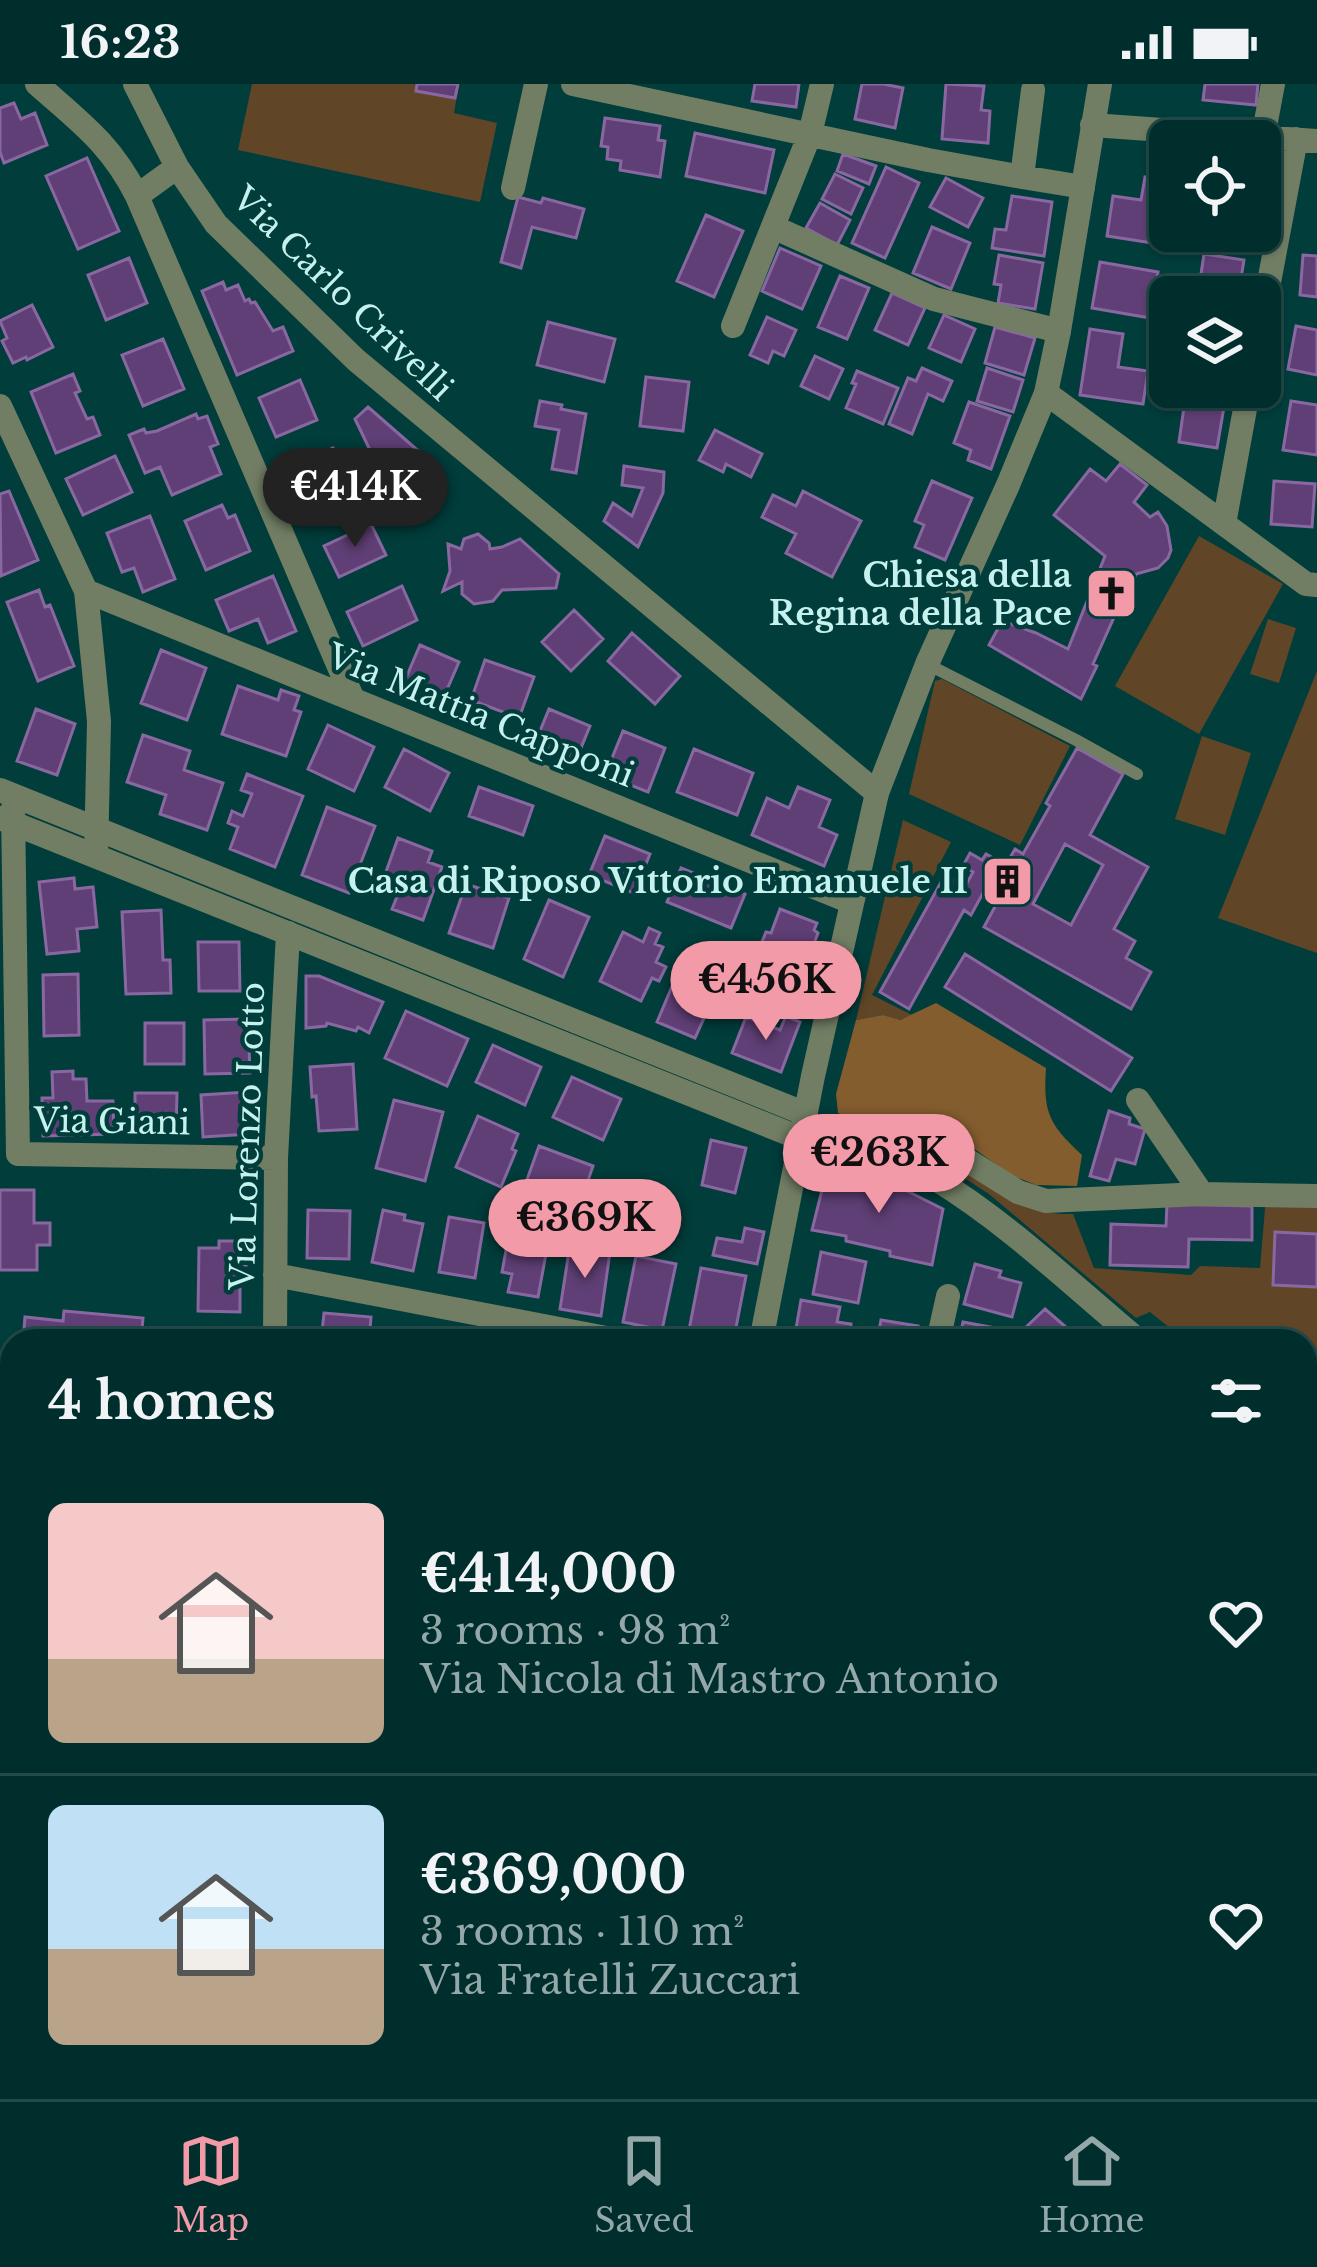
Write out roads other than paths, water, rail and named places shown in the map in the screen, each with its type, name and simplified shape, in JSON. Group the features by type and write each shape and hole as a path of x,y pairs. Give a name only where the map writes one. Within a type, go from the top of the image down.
{"street":[{"path":"37,84 122,165 352,697"},
{"name":"Via Carlo Crivelli","path":"135,84 177,166 216,224 356,360 877,793"},
{"path":"513,188 536,84"},
{"path":"574,84 641,91 928,160 1083,187"},
{"path":"733,326 810,134 822,84"},
{"path":"763,1329 877,793 927,664 1046,393 1100,84"},
{"path":"1266,120 1273,84"},
{"path":"1022,176 1036,86"},
{"path":"1092,125 1149,129"},
{"path":"1273,276 1306,140"},
{"path":"137,196 177,166"},
{"path":"773,227 934,299 1060,331"},
{"path":"1046,393 1306,584 1317,585"},
{"path":"0,406 86,590 99,721 96,856"},
{"path":"1224,524 1245,408"},
{"name":"Via Mattia Capponi","path":"86,590 851,902"},
{"path":"6,792 804,1126"},
{"name":"Via Giani","path":"6,792 18,1154 276,1158"},
{"path":"7,821 288,933 908,1165 999,1225 1125,1329"},
{"name":"Via Lorenzo Lotto","path":"275,1329 276,1158 288,933"},
{"path":"1138,1100 1202,1194"},
{"path":"868,1151 930,1144 1046,1202 1202,1194 1317,1196"},
{"path":"274,1275 559,1329"},
{"path":"941,1329 948,1296"}],"lane":[{"path":"927,664 1137,774"}],"place":[{"name":"Chiesa della Regina della Pace","path":"1111,594"},
{"name":"Casa di Riposo Vittorio Emanuele II","path":"1007,881"}]}
